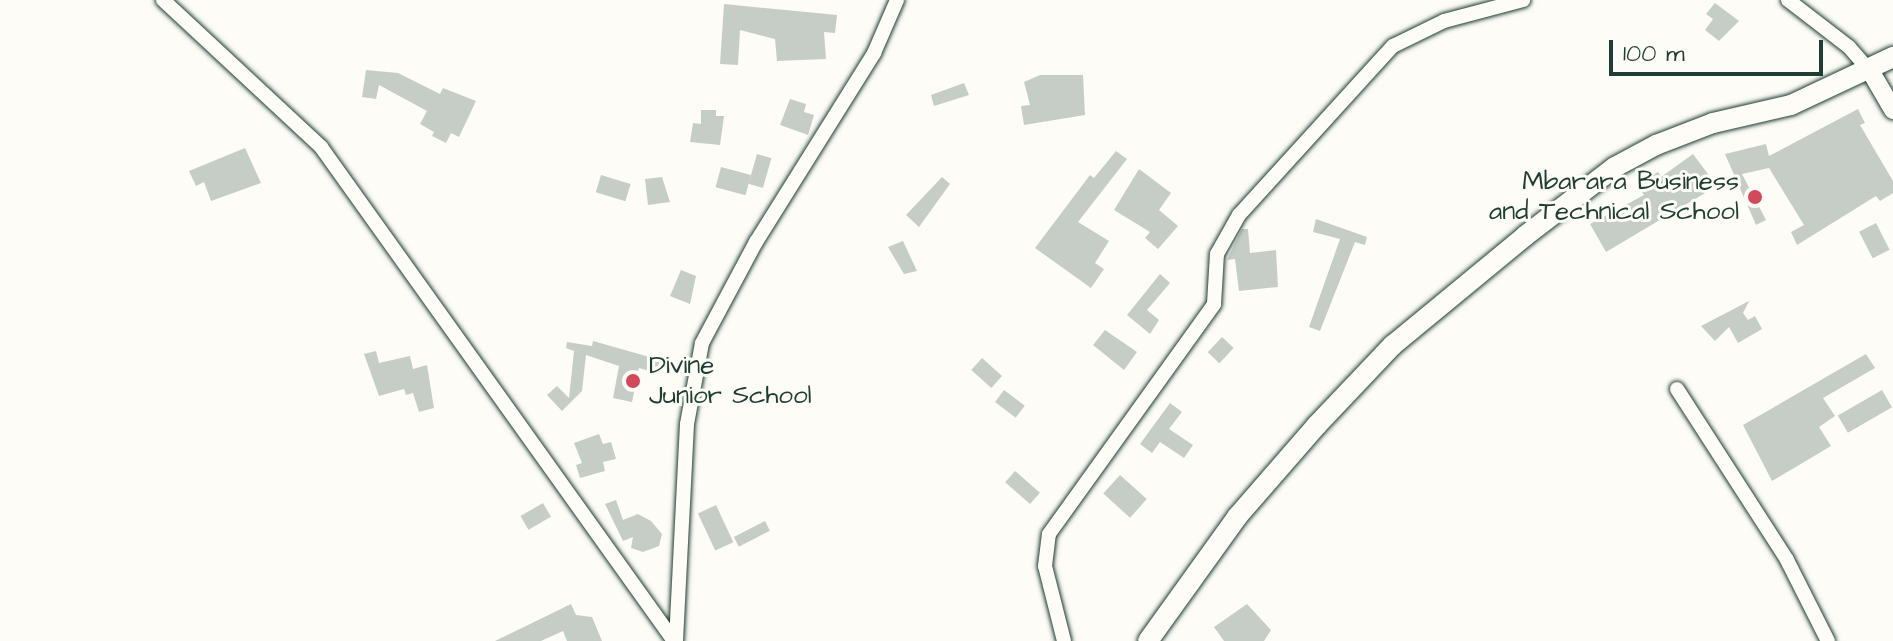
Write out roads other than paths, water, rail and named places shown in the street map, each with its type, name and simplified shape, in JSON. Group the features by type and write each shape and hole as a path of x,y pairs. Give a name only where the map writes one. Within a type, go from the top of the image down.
{"main road":[{"path":"1148,641 1237,517 1317,425 1393,345 1525,236 1615,167 1656,145 1713,123 1791,105 1871,72 1893,57"}],"street":[{"path":"163,0 321,147 675,641"},
{"path":"675,641 683,468 702,343 756,242 874,53 897,0"},
{"path":"1064,641 1045,566 1049,534 1214,304 1217,254 1239,215 1393,46 1444,21 1523,0"},
{"path":"1788,0 1849,47 1871,72 1893,110"},
{"path":"1677,389 1787,560 1828,641"}],"place":[{"name":"Mbarara Business and Technical School","path":"1755,197"},
{"name":"Divine Junior School","path":"633,381"}]}
